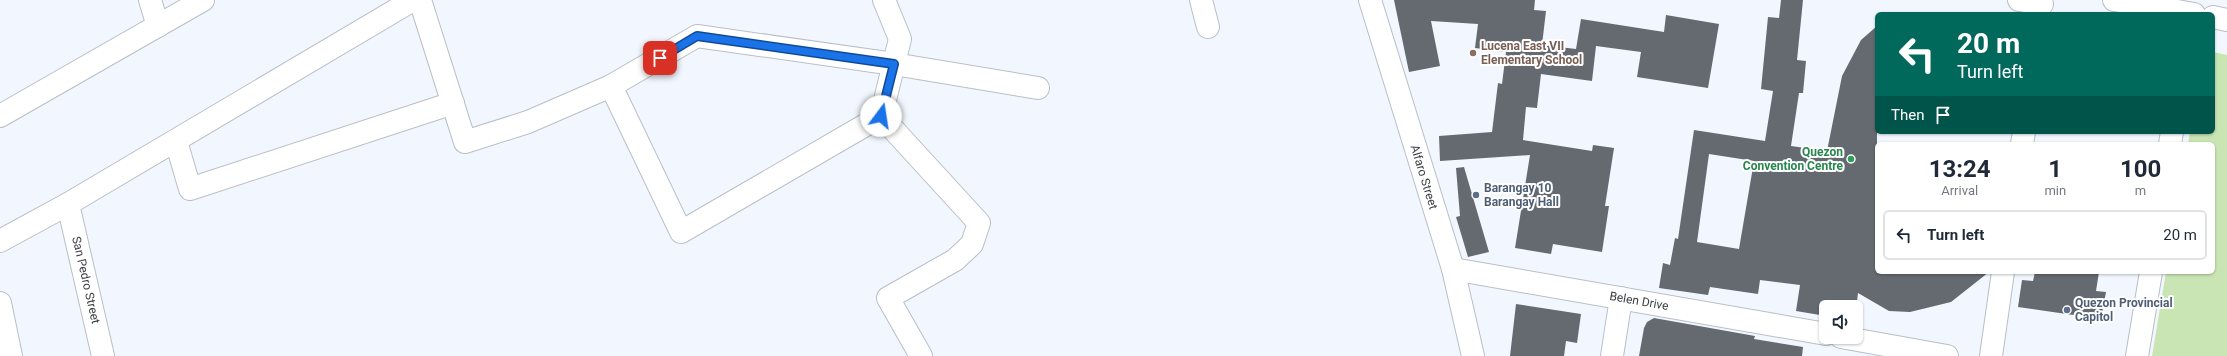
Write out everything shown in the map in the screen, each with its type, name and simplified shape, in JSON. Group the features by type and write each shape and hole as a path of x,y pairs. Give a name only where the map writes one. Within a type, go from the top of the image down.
{"street":[{"path":"150,0 158,26"},
{"path":"0,116 204,0"},
{"path":"0,241 68,204 176,141 413,0"},
{"path":"420,0 465,142 528,122 611,86 697,36 894,64 1038,88"},
{"path":"611,86 681,232 881,116 900,39 884,0"},
{"path":"1201,0 1208,26"},
{"name":"Alfaro Street","path":"1370,0 1453,269 1473,356"},
{"path":"2019,0 2042,6"},
{"path":"2114,0 2181,12"},
{"path":"2215,17 2227,20"},
{"path":"176,141 190,189 452,103"},
{"path":"881,116 979,223 972,244 955,260 888,298 921,356"},
{"name":"San Pedro Street","path":"68,204 103,356"},
{"name":"Belen Drive","path":"1453,269 1819,333"},
{"path":"1991,356 2003,274"},
{"path":"2137,356 2151,274"},
{"path":"1612,356 1622,298"},
{"path":"0,303 11,356"},
{"path":"1863,341 1947,356"}],"green space":[{"path":"2215,52 2227,55 2227,356 2152,356 2166,274 2215,274 2215,142 2188,142 2190,134 2215,134"}],"building":[{"path":"1394,0 1535,0 1534,10 1546,11 1542,45 1576,49 1581,19 1664,32 1666,15 1719,24 1708,88 1637,77 1641,52 1596,46 1592,81 1541,74 1537,108 1526,107 1523,140 1592,151 1593,145 1614,148 1605,206 1609,206 1602,252 1553,244 1551,254 1515,248 1530,155 1440,161 1439,136 1492,132 1498,83 1502,84 1506,52 1475,48 1478,24 1431,21 1440,66 1409,72"},
{"path":"1781,0 1803,0 1797,60 1806,61 1803,93 1799,93 1791,146 1827,151 1842,76 1861,40 1875,28 1875,134 1877,134 1877,142 1875,142 1875,274 1986,274 1951,302 1910,312 1889,311 1858,293 1857,300 1819,300 1819,315 1796,311 1800,285 1760,280 1758,294 1710,287 1708,295 1659,288 1663,263 1670,265 1675,238 1678,239 1694,130 1765,141 1773,91 1761,89 1768,17 1779,18","holes":["1709,154 1754,161 1739,249 1697,242"]},
{"path":"1464,167 1489,252 1468,257 1456,217 1460,216 1456,168"},
{"path":"2035,274 2099,274 2096,291 2106,292 2101,319 2018,307 2022,280 2033,281"},
{"path":"1516,304 1581,314 1577,343 1566,341 1564,356 1510,356"},
{"path":"1654,318 1755,336 1754,339 1803,347 1802,356 1639,356 1644,328 1647,322"}],"place":[{"name":"Lucena East VII Elementary School","path":"1473,53"},
{"name":"Quezon Convention Centre","path":"1851,159"},
{"name":"Barangay 10 Barangay Hall","path":"1476,195"},
{"name":"Quezon Provincial Capitol","path":"2067,310"}],"route":[{"path":"660,58 697,36 894,64 881,116"}]}
